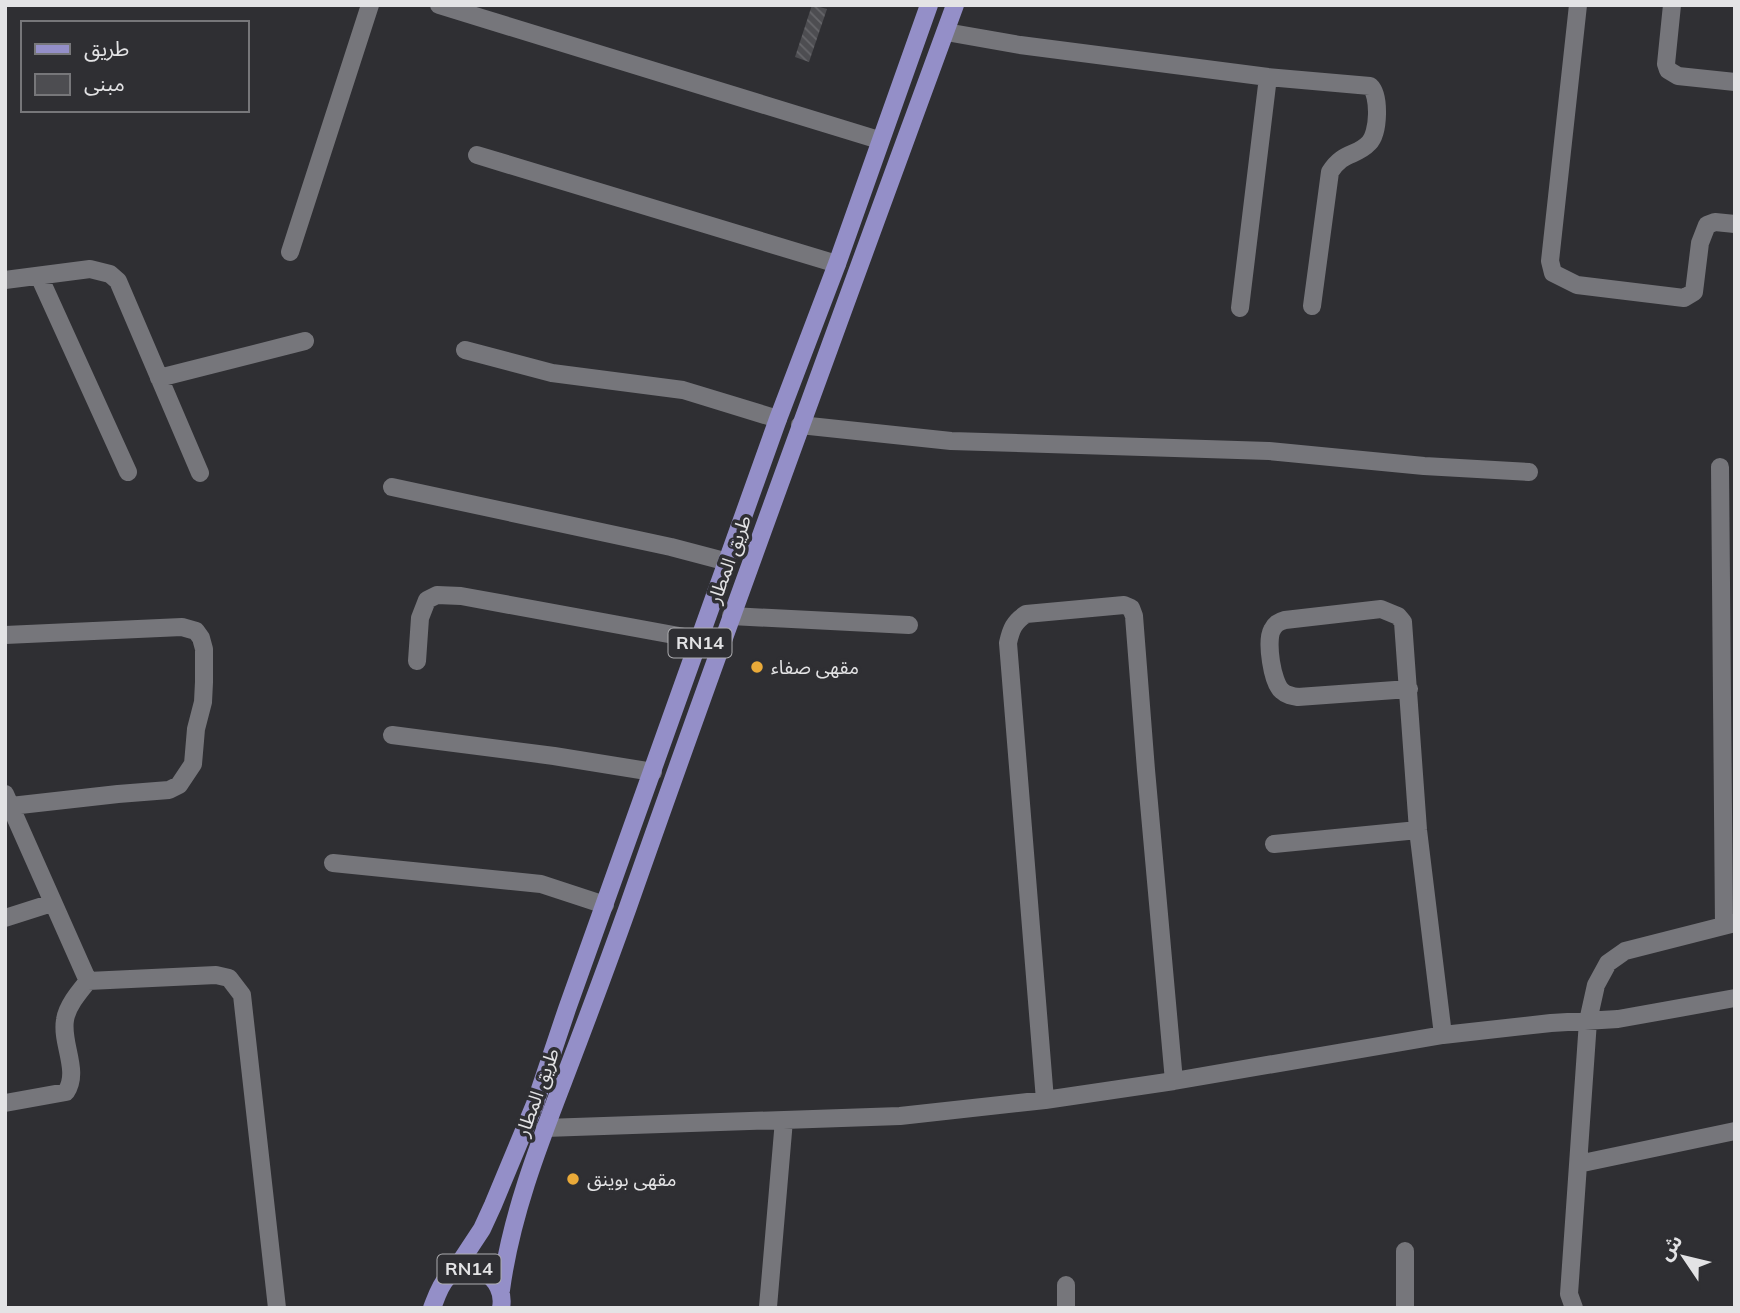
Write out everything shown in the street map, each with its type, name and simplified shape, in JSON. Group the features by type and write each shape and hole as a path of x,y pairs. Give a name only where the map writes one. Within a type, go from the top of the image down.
{"main road":[{"name":"طريق المطار","path":"453,1273 488,1217 536,1104 778,419 837,264 929,5"},
{"name":"طريق المطار","path":"501,1299 514,1223 545,1128 604,972 800,425 956,5"},
{"name":"RN14","path":"432,1308 444,1280 464,1269 476,1269 496,1280 501,1299"}],"street":[{"path":"290,252 370,5"},
{"path":"439,5 879,140"},
{"path":"1578,5 1550,261 1553,273 1577,285 1684,298 1694,292 1700,243 1707,225 1715,222 1735,223"},
{"path":"1672,5 1666,64 1668,70 1678,76 1735,82"},
{"path":"946,32 1020,45 1268,77 1370,86 1378,99 1372,140 1367,146 1336,162 1330,172 1312,306"},
{"path":"1241,308 1268,77"},
{"path":"477,155 837,264"},
{"path":"5,280 78,269 100,270 118,281 200,473"},
{"path":"39,276 128,472"},
{"path":"159,378 305,341"},
{"path":"465,349 552,373 683,390 778,419"},
{"path":"800,425 951,441 1269,451 1424,466 1529,472"},
{"path":"1574,1308 1569,1294 1588,1021 1596,985 1608,963 1625,951 1730,924 1720,467"},
{"path":"392,487 671,547 728,562"},
{"path":"416,662 420,618 428,600 437,595 517,604 701,640"},
{"path":"1045,1100 1008,643 1012,628 1017,620 1026,614 1124,606 1131,608 1134,616 1174,1081"},
{"path":"1409,689 1298,697 1289,695 1278,687 1275,679 1269,638 1272,629 1276,623 1284,620 1381,609 1398,616 1405,629 1409,689 1418,830 1443,1035"},
{"path":"731,616 909,625"},
{"path":"5,635 182,627 196,631 204,649 203,702 196,729 193,764 179,785 169,790 8,800 88,981"},
{"path":"392,735 653,772"},
{"path":"1273,844 1418,830"},
{"path":"333,863 541,884 606,905"},
{"path":"5,918 52,903"},
{"path":"88,981 216,975 229,978 242,995 277,1308"},
{"path":"5,1103 66,1092 72,1077 64,1025 66,1016 88,981"},
{"path":"545,1128 900,1116 1045,1100 1443,1035 1551,1023 1618,1019 1735,998"},
{"path":"768,1307 784,1120"},
{"path":"1578,1164 1735,1131"},
{"path":"1405,1251 1405,1308"},
{"path":"1066,1285 1066,1308"}],"building":[{"path":"812,5 827,9 809,62 795,57"}],"place":[{"name":"مقهى صفاء","path":"757,667"},
{"name":"مقهى بوينق","path":"573,1179"}]}
